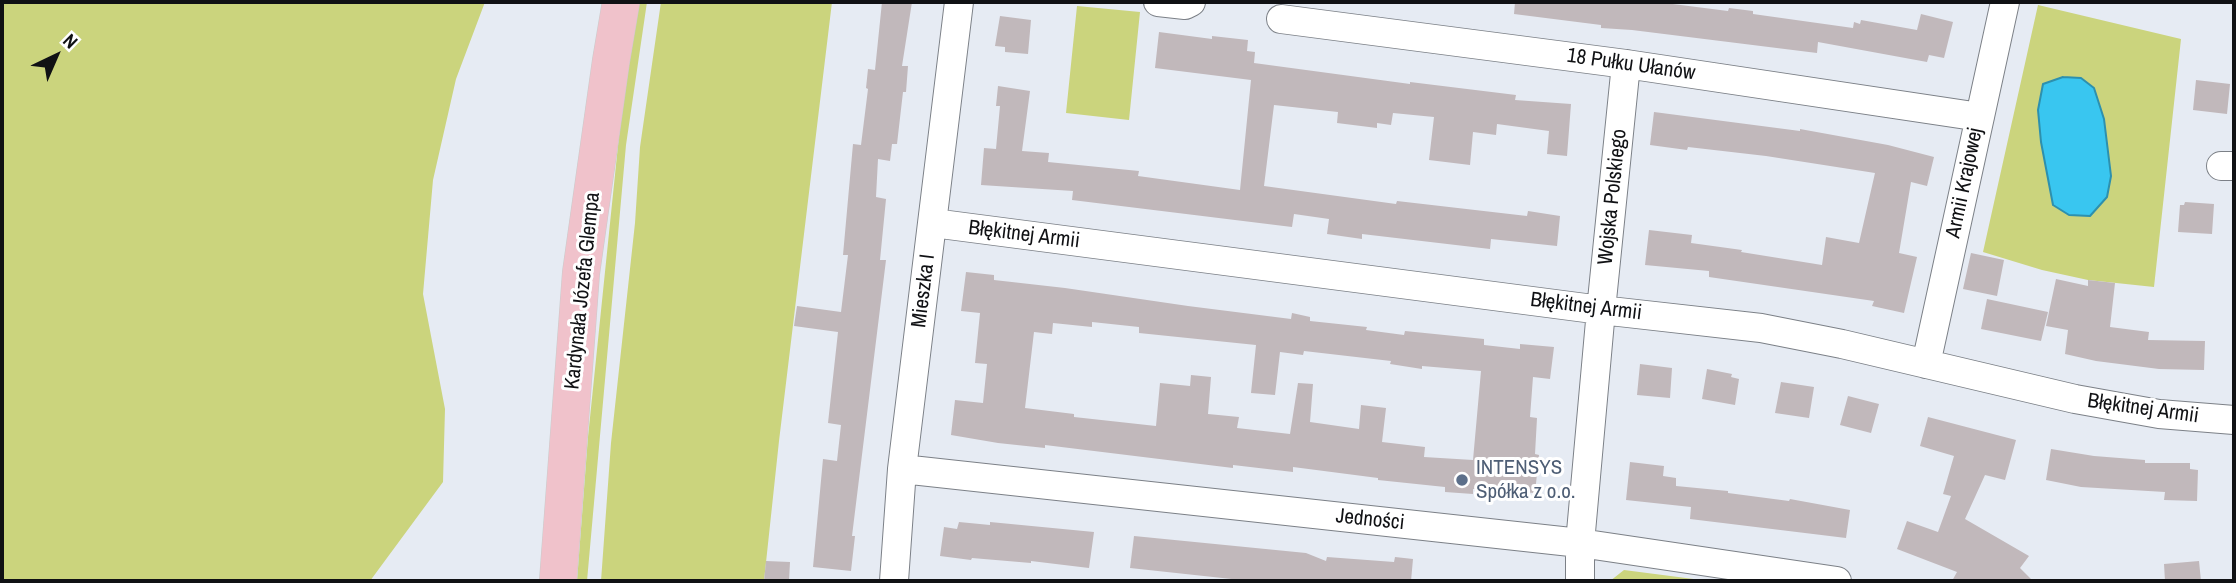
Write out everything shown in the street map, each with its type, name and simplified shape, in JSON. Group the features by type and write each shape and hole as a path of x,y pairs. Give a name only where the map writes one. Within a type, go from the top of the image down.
{"main road":[{"name":"Kardynała Józefa Glempa","path":"558,581 581,274 621,2"}],"street":[{"name":"Mieszka I","path":"894,581 902,469 959,2"},
{"name":"Armii Krajowej","path":"1926,364 2005,2"},
{"name":"18 Pułku Ułanów","path":"1281,19 1626,64 1980,117"},
{"name":"Wojska Polskiego","path":"1580,581 1580,543 1626,64"},
{"name":"Błękitnej Armii","path":"933,223 1601,310 1761,328 2074,399 2159,414 2234,420"},
{"name":"Jedności","path":"902,469 1580,543 1837,581"}],"green space":[{"path":"2,2 485,2 456,79 433,180 423,294 445,409 443,482 370,581 2,581"},
{"path":"636,2 647,2 626,145 587,581 577,581 588,437 623,97"},
{"path":"661,2 832,2 764,581 601,581 611,443 635,223 640,147"},
{"path":"2038,5 2181,39 2154,287 2088,280 2042,270 1983,252","holes":["2038,110 2090,216 2069,215 2053,205"]},
{"path":"1077,6 1140,12 1129,120 1066,113"},
{"path":"1624,570 1709,581 1610,581"}],"water":[{"path":"2063,77 2081,78 2094,88 2104,119 2111,176 2107,197 2090,216 2069,215 2053,205 2038,110 2043,84"}],"building":[{"path":"882,2 912,2 902,66 908,66 906,92 903,92 897,144 892,144 890,161 878,159 876,197 886,199 880,260 886,260 852,536 855,536 851,571 813,567 823,459 837,461 841,425 828,423 838,332 794,326 797,306 841,312 848,255 843,255 853,144 861,145 868,69 875,70"},
{"path":"1515,2 1657,2 1728,11 1729,8 1753,11 1753,14 1853,28 1854,22 1860,24 1861,20 1917,30 1921,14 1953,22 1944,58 1929,55 1927,62 1818,42 1817,53 1601,28 1601,25 1514,14"},
{"path":"1000,16 1031,20 1028,54 1005,52 1005,47 995,46"},
{"path":"1159,32 1212,39 1212,36 1248,40 1247,51 1255,52 1254,63 1516,95 1515,100 1571,104 1567,156 1547,154 1549,131 1497,124 1496,135 1473,132 1470,165 1429,160 1434,117 1393,113 1391,125 1377,123 1377,128 1337,123 1338,112 1274,105 1264,186 1396,204 1397,201 1527,216 1528,211 1560,216 1557,246 1491,239 1490,249 1362,234 1362,239 1327,234 1329,219 1294,214 1292,227 1072,200 1073,191 981,185 984,148 996,149 1000,106 996,106 998,86 1030,91 1022,151 1049,153 1048,162 1139,171 1138,176 1240,190 1251,80 1155,68"},
{"path":"2196,80 2230,84 2227,114 2193,110"},
{"path":"1654,112 1800,129 1888,145 1934,157 1927,186 1911,182 1899,253 1917,257 1904,313 1872,306 1874,301 1709,277 1709,271 1645,265 1649,230 1692,235 1691,243 1822,265 1826,237 1859,243 1875,173 1766,156 1650,145"},
{"path":"2185,202 2214,204 2212,234 2178,232 2180,205"},
{"path":"1971,253 2004,260 1997,296 1963,289"},
{"path":"966,272 994,275 994,280 1291,319 1292,313 1310,317 1310,321 1367,327 1366,330 1404,335 1405,331 1484,339 1484,345 1520,349 1520,344 1554,347 1550,379 1533,377 1530,417 1537,418 1535,454 1539,455 1535,493 1473,489 1473,494 1445,492 1445,487 1293,467 1293,472 1233,465 1233,468 1045,445 1045,448 998,443 951,435 955,400 983,403 987,364 975,363 980,313 961,311","holes":["1092,322 1139,327 1139,333 1256,345 1251,393 1275,395 1280,352 1303,355 1304,351 1391,361 1390,364 1422,369 1422,366 1481,371 1473,460 1424,457 1425,447 1382,442 1386,408 1361,405 1359,429 1310,422 1313,384 1298,383 1290,434 1237,428 1239,417 1208,414 1211,377 1191,375 1190,386 1160,383 1156,426 1074,417 1074,414 1025,408 1034,332 1052,334 1053,323 1092,327"]},
{"path":"2056,279 2088,286 2088,280 2115,283 2110,327 2149,332 2148,340 2205,341 2204,370 2159,369 2065,354 2068,330 2046,326"},
{"path":"1987,299 2048,312 2041,341 1981,329"},
{"path":"1640,364 1672,368 1670,398 1637,395"},
{"path":"1707,369 1732,374 1731,377 1739,379 1735,405 1702,399"},
{"path":"1781,382 1814,387 1809,418 1775,413"},
{"path":"1848,396 1879,404 1871,433 1840,425"},
{"path":"1928,417 2016,440 2005,480 1985,475 1965,519 2029,556 2020,568 2033,581 1952,581 1957,572 1897,549 1907,521 1938,532 1951,496 1943,494 1954,456 1920,446"},
{"path":"2051,449 2145,460 2145,463 2190,463 2190,469 2198,470 2197,501 2164,500 2165,492 2081,487 2046,480"},
{"path":"1630,462 1664,466 1663,476 1676,478 1676,486 1789,501 1790,499 1850,510 1846,538 1690,519 1691,507 1626,500"},
{"path":"959,522 990,525 990,522 1094,532 1089,568 1031,561 971,560 940,556 944,527 957,529"},
{"path":"1134,536 1306,553 1326,561 1327,557 1394,562 1395,557 1413,559 1411,581 1250,581 1130,568"},
{"path":"766,561 790,562 789,581 764,581"},
{"path":"2199,561 2201,581 2165,581 2164,564"}],"place":[{"name":"INTENSYS Spółka z o.o.","path":"1462,480"}]}
